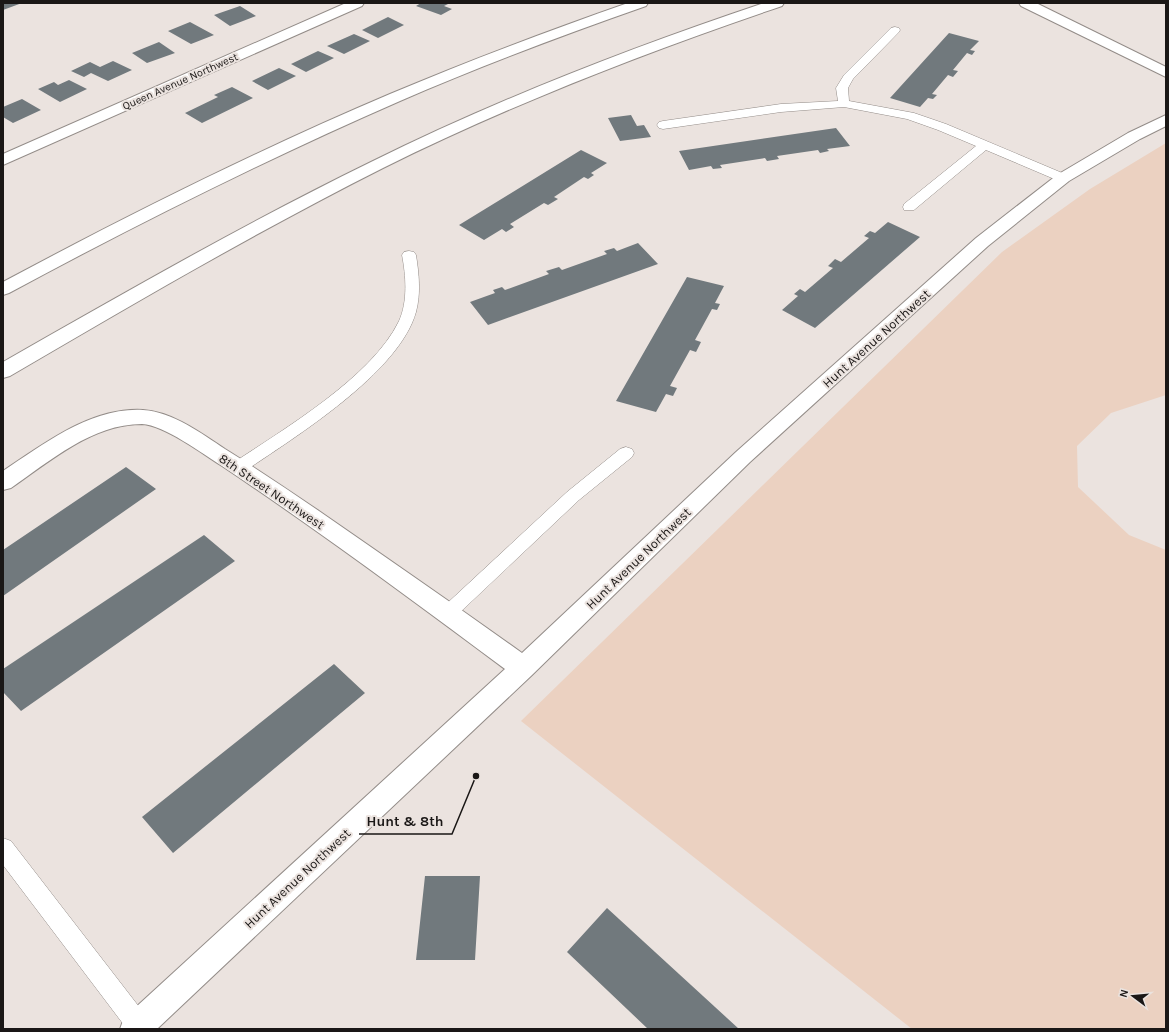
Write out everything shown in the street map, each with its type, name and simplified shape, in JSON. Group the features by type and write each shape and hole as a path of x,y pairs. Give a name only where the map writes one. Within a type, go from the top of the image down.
{"main road":[{"name":"Queen Avenue Northwest","path":"3,160 357,3"},
{"path":"3,289 142,215 301,139 468,67 641,3"},
{"path":"3,371 150,286 309,200 448,132 560,84 698,30 777,3"},
{"path":"1026,3 1166,72"},
{"name":"Hunt Avenue Northwest","path":"139,1028 523,668 743,457 982,242 1063,178 1134,136 1166,120"},
{"name":"8th Street Northwest","path":"3,482 81,431 98,424 122,418 144,417 168,423 239,467 448,613 523,668"}],"lane":[{"path":"844,104 842,88 848,77 895,30"},
{"path":"663,125 781,108 844,104 910,116 1063,178"},
{"path":"909,206 984,145"},
{"path":"239,467 329,404 374,365 392,345 406,320 412,301 413,277 409,255"},
{"path":"448,613 573,496 626,453"},
{"path":"3,848 139,1028"}],"shaded area":[{"path":"1166,143 1166,395 1111,413 1077,446 1078,487 1129,535 1166,550 1166,1029 912,1029 521,721 1002,252 1090,189"}],"building":[{"path":"3,3 22,3 3,10"},
{"path":"421,3 450,3 444,6 452,9 441,15 416,6"},
{"path":"240,6 256,16 230,26 214,15"},
{"path":"388,17 404,25 378,38 362,30"},
{"path":"190,22 214,35 191,44 168,31"},
{"path":"949,33 979,41 970,50 975,51 972,55 967,53 953,70 958,71 953,77 948,75 932,94 937,95 933,99 928,98 920,107 890,98"},
{"path":"354,34 370,41 344,54 327,46"},
{"path":"159,42 175,53 147,63 132,53"},
{"path":"318,51 334,58 306,72 291,64"},
{"path":"113,61 132,70 108,81 91,73 84,77 71,71 90,62 100,67"},
{"path":"279,68 296,76 268,90 252,81"},
{"path":"69,80 87,89 60,102 38,89 54,82 58,85"},
{"path":"232,87 253,98 202,123 185,113 218,97 214,95"},
{"path":"22,99 41,110 13,123 3,117 3,107"},
{"path":"631,115 637,126 644,125 651,137 620,141 608,118"},
{"path":"836,128 850,146 827,149 829,151 820,153 818,150 777,156 779,159 767,161 765,158 720,165 722,168 713,169 711,166 689,170 679,151"},
{"path":"581,150 607,163 591,173 594,175 588,179 584,177 554,197 558,199 548,205 544,203 510,224 514,227 506,232 502,229 484,240 459,225"},
{"path":"888,222 920,237 815,328 782,310 798,296 794,294 800,289 805,292 833,268 828,266 835,259 841,262 869,238 864,236 870,231 875,233"},
{"path":"638,243 658,264 488,325 470,302 495,293 493,290 502,287 505,290 549,274 546,271 559,267 562,270 607,254 604,251 614,248 617,251"},
{"path":"687,277 724,286 715,303 720,304 717,310 712,309 695,340 701,342 696,352 690,350 670,386 677,388 673,396 666,394 656,412 616,401"},
{"path":"126,467 156,489 3,596 3,550"},
{"path":"204,535 235,561 21,711 3,692 3,669"},
{"path":"334,664 365,693 173,853 142,817"},
{"path":"425,876 480,876 475,960 416,960"},
{"path":"607,908 739,1029 648,1029 567,952"}],"place":[{"name":"Hunt & 8th","path":"476,776"}]}
